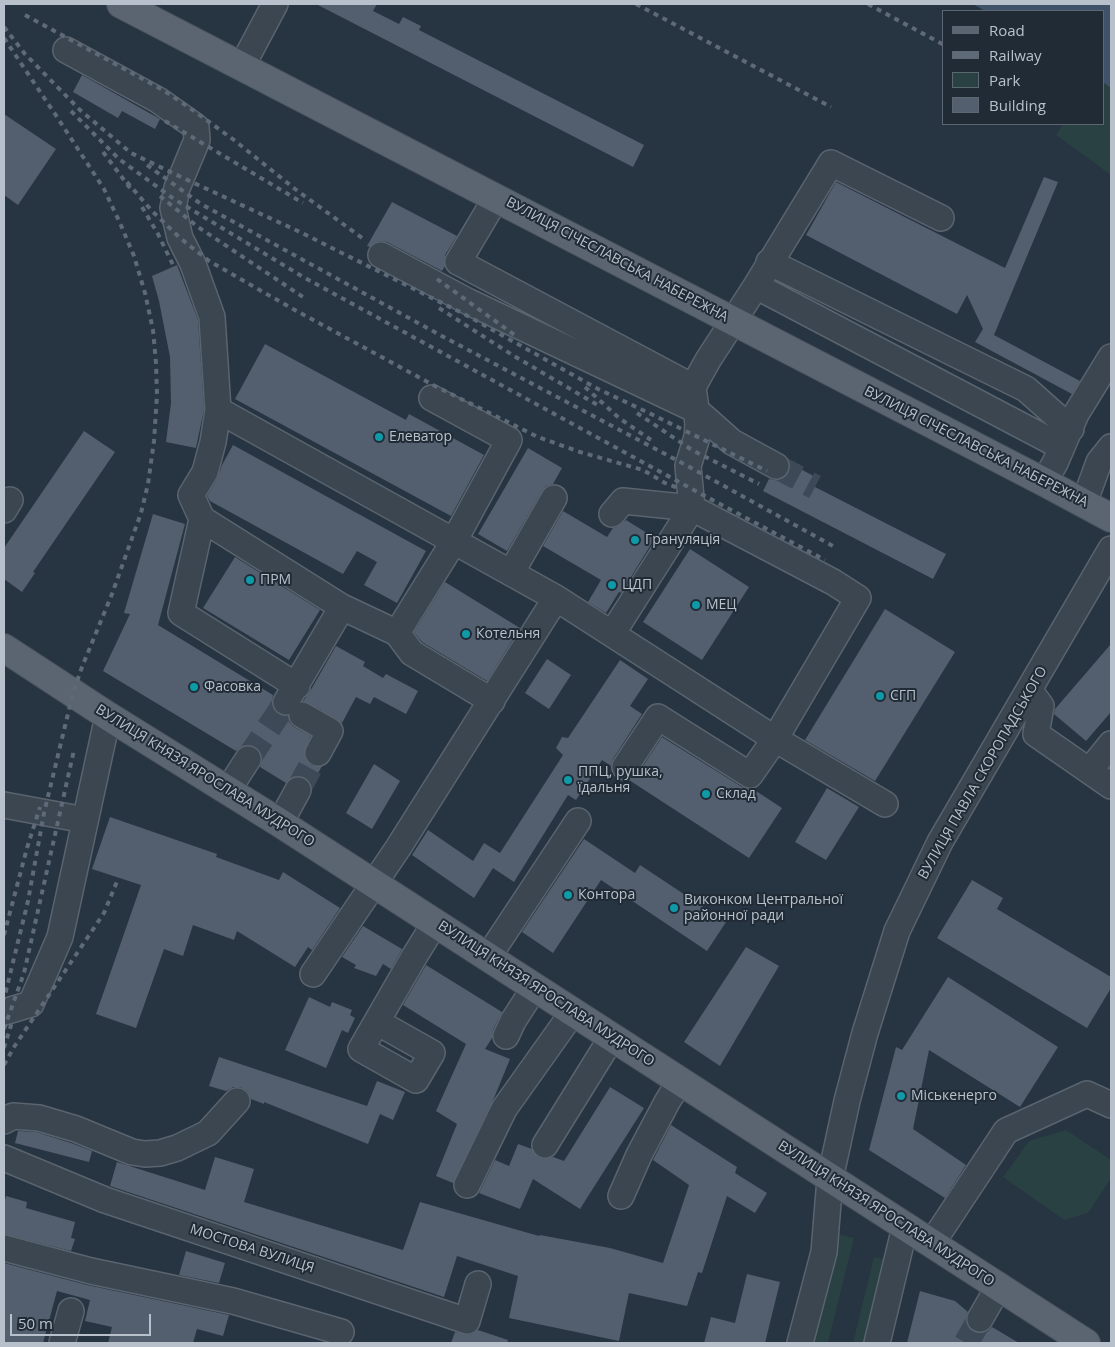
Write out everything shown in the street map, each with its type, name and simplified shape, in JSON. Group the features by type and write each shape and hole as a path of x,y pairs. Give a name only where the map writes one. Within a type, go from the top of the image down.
{"main road":[{"name":"ВУЛИЦЯ СІЧЕСЛАВСЬКА НАБЕРЕЖНА","path":"121,4 1111,518"},
{"name":"ВУЛИЦЯ КНЯЗЯ ЯРОСЛАВА МУДРОГО","path":"4,648 108,716 374,883 1086,1343"}],"street":[{"path":"242,66 275,4"},
{"path":"66,50 158,100 196,127 197,140 177,188 173,208 180,238 193,264 212,317 218,410 206,472 191,495 202,520 342,607 397,633 412,653 492,701"},
{"path":"612,634 692,508 688,466 698,437 695,398 732,321 756,286 768,262 831,163 941,218"},
{"path":"444,288 496,198"},
{"path":"381,255 444,288 695,398"},
{"path":"458,262 695,398 732,442 776,466"},
{"path":"768,262 1026,389 1066,438"},
{"path":"756,286 1066,438"},
{"path":"1044,482 1076,414 1111,357"},
{"path":"397,633 454,541 509,440 432,398"},
{"path":"218,410 556,598 775,738 885,804"},
{"path":"1084,503 1099,462 1111,447"},
{"path":"511,573 554,498"},
{"path":"612,514 623,501 692,508 832,582 858,598 775,738 750,775 658,717 624,767"},
{"path":"202,520 181,614 295,701 330,731 318,753"},
{"name":"ВУЛИЦЯ ПАВЛА СКОРОПАДСЬКОГО","path":"800,1343 824,1252 830,1179 847,1100 865,1032 896,931 940,842 1030,691 1111,549"},
{"path":"313,974 492,701 556,598"},
{"path":"295,701 342,607"},
{"path":"1030,691 1041,706 1036,734 1111,786"},
{"path":"4,1012 31,1004 60,937 108,716"},
{"path":"1090,770 1111,744"},
{"path":"228,790 248,759"},
{"path":"280,823 298,790"},
{"path":"4,805 85,820"},
{"path":"488,957 578,821"},
{"path":"376,1022 435,923"},
{"path":"506,1036 513,1021 535,987"},
{"path":"467,1186 504,1109 574,1012"},
{"path":"545,1145 612,1037"},
{"path":"621,1196 639,1155 680,1081"},
{"path":"932,1243 1006,1131 1087,1094 1111,1105"},
{"path":"4,1121 13,1116 38,1118 76,1129 132,1152 145,1154 160,1153 177,1148 208,1133 237,1101"},
{"name":"МОСТОВА ВУЛИЦЯ","path":"4,1158 105,1200 467,1321 478,1284"},
{"path":"877,1343 906,1226"},
{"path":"4,1248 91,1271 233,1300 341,1332"},
{"path":"980,1319 999,1286"},
{"path":"62,1343 71,1311"}],"green space":[{"path":"1105,84 1111,88 1111,175 1056,135 1062,125 1105,125"},
{"path":"1066,1130 1111,1160 1111,1178 1088,1213 1064,1220 1003,1177 1029,1141"},
{"path":"838,1234 854,1238 828,1343 811,1343"},
{"path":"874,1257 890,1260 869,1343 853,1343"}],"water":[{"path":"973,4 1111,4 1111,88 1105,84 1105,10 983,10"}],"building":[{"path":"316,4 377,4 373,11 399,24 403,17 421,26 419,30 644,145 633,167"},
{"path":"82,75 160,119 155,129 122,111 118,118 73,92"},
{"path":"4,114 56,149 18,205 4,195"},
{"path":"1044,177 1058,182 994,335 1080,381 1072,394 975,342 983,329 967,295 957,314 806,235 836,182 1005,268"},
{"path":"392,202 457,236 445,255 445,266 442,271 387,242 380,241 370,247 367,246"},
{"path":"177,265 198,320 204,409 196,448 166,442 171,403 170,357 152,276"},
{"name":"Елеватор","path":"265,344 406,420 409,414 484,455 451,516 235,399"},
{"path":"84,431 115,452 33,572 35,573 22,592 4,579 4,548"},
{"path":"233,445 426,551 397,603 364,585 377,562 357,551 343,574 210,501 207,496"},
{"path":"528,448 562,468 553,484 546,486 542,491 507,551 478,534"},
{"path":"790,463 817,478 815,487 946,554 933,579 763,491 769,479 777,480 784,478 789,472"},
{"path":"563,511 607,537 613,528 626,520 655,538 621,593 619,592 606,613 588,602 601,580 543,546"},
{"name":"Фасовка","path":"153,514 185,524 158,625 273,695 274,709 279,715 288,716 289,722 294,727 311,736 304,753 306,760 312,766 322,766 311,786 305,778 298,776 291,778 286,783 260,767 261,753 255,747 249,745 242,746 236,751 103,671 130,614 124,613"},
{"name":"МЕЦ","path":"690,549 749,587 702,660 643,622"},
{"name":"ПРМ","path":"235,557 320,610 289,660 203,608"},
{"name":"Котельня","path":"445,582 520,628 487,681 422,642 414,632"},
{"name":"СГП","path":"885,609 955,652 875,781 805,740"},
{"path":"1111,644 1111,712 1086,741 1054,714 1055,709"},
{"path":"336,646 365,662 363,666 383,678 386,674 418,691 406,714 374,697 370,704 356,697 342,723 303,701"},
{"path":"547,659 571,675 549,709 525,693"},
{"name":"ППЦ, рушка, їдальня","path":"620,660 648,679 630,706 642,714 613,759 611,766 602,760 576,800 568,795 514,882 493,868 474,898 412,855 428,830 473,861 484,843 500,853 563,755 556,748 562,737 568,738"},
{"name":"Склад","path":"662,737 742,787 753,789 782,808 749,858 629,780 637,775"},
{"path":"374,764 400,781 372,829 346,813"},
{"path":"827,788 859,807 826,860 795,842"},
{"path":"110,817 217,854 216,857 279,880 283,872 340,908 312,950 308,947 295,967 237,931 234,940 193,925 183,956 164,949 136,1028 96,1014 141,885 92,869"},
{"path":"584,839 635,873 640,865 726,922 707,951 601,880 553,953 522,932"},
{"path":"972,880 1003,898 997,909 1111,977 1111,988 1087,1028 937,938"},
{"path":"363,926 402,949 391,969 383,964 376,976 354,968 356,965 342,957"},
{"path":"746,947 779,966 720,1066 684,1042"},
{"path":"426,965 502,1012 493,1030 492,1038 485,1049 510,1059 494,1098 453,1183 436,1176 457,1124 436,1111 466,1044 403,1005"},
{"path":"948,977 1058,1047 1020,1107 929,1050 913,1129 966,1165 945,1198 869,1150 896,1047 902,1050"},
{"path":"309,997 330,1007 332,1002 352,1010 350,1015 355,1018 348,1033 342,1030 326,1068 285,1050"},
{"path":"219,1057 367,1106 377,1081 405,1092 393,1120 380,1114 368,1144 264,1102 264,1104 251,1099 247,1091 240,1087 233,1087 226,1091 209,1086"},
{"path":"610,1087 644,1108 580,1209 533,1179 520,1209 479,1193 495,1160 509,1166 518,1144 532,1149 538,1157 545,1159 553,1157 564,1161"},
{"path":"671,1125 737,1167 735,1173 767,1193 755,1213 727,1196 702,1273 698,1272 687,1306 629,1293 619,1341 509,1318 518,1276 457,1256 444,1297 110,1186 117,1162 205,1190 215,1157 254,1169 244,1202 403,1250 420,1202 539,1236 610,1248 663,1263 689,1185 653,1160"},
{"path":"18,1131 36,1132 92,1151 89,1162 15,1143"},
{"path":"6,1196 27,1202 26,1208 75,1222 71,1238 75,1239 71,1251 4,1234 4,1204"},
{"path":"186,1251 225,1263 219,1283 179,1275"},
{"path":"4,1263 87,1285 229,1315 223,1336 197,1329 193,1343 108,1343 112,1327 85,1321 90,1300 57,1291 43,1343 4,1342"},
{"path":"747,1274 780,1282 765,1343 704,1343 711,1317 735,1323"},
{"path":"920,1291 955,1301 968,1312 967,1326 973,1332 987,1332 992,1327 1019,1343 907,1343"},
{"path":"478,1330 508,1340 507,1343 451,1343 455,1332 470,1335"}],"tunnel":[{"path":"776,466 815,487"},
{"path":"248,759 286,702"},
{"path":"298,790 318,753"},
{"path":"966,1343 980,1319"}],"railway":[{"path":"636,4 831,107"},
{"path":"868,4 942,44"},
{"path":"25,15 163,90 234,140 295,189 365,240"},
{"path":"4,27 25,54 80,110 131,153 300,232 466,315 598,389 767,471"},
{"path":"4,38 104,189 120,223 134,256 153,330 157,395 154,441 148,484 141,513 73,693 44,813 28,901 4,999"},
{"path":"71,111 119,159 174,199 305,278 825,560"},
{"path":"165,121 303,203"},
{"path":"103,152 130,188"},
{"path":"147,165 201,204 833,546"},
{"path":"127,182 152,211 180,238 209,261 293,309 435,386 538,437 580,452 643,470 678,488"},
{"path":"160,196 198,227 303,297"},
{"path":"142,207 174,267"},
{"path":"437,279 516,336"},
{"path":"439,308 514,356 601,407"},
{"path":"585,387 619,418 651,440"},
{"path":"637,413 692,450 759,484"},
{"path":"4,1029 24,973 74,750"},
{"path":"4,935 40,807"},
{"path":"4,1065 14,1047 104,913 118,879"},
{"path":"4,1048 12,1022"}],"place":[{"name":"Елеватор","path":"379,437"},
{"name":"Грануляція","path":"635,540"},
{"name":"ПРМ","path":"250,580"},
{"name":"ЦДП","path":"612,585"},
{"name":"МЕЦ","path":"696,605"},
{"name":"Котельня","path":"466,634"},
{"name":"Фасовка","path":"194,687"},
{"name":"СГП","path":"880,696"},
{"name":"ППЦ, рушка, їдальня","path":"568,780"},
{"name":"Склад","path":"706,794"},
{"name":"Контора","path":"568,895"},
{"name":"Виконком Центральної районної ради","path":"674,908"},
{"name":"Міськенерго","path":"901,1096"}]}
